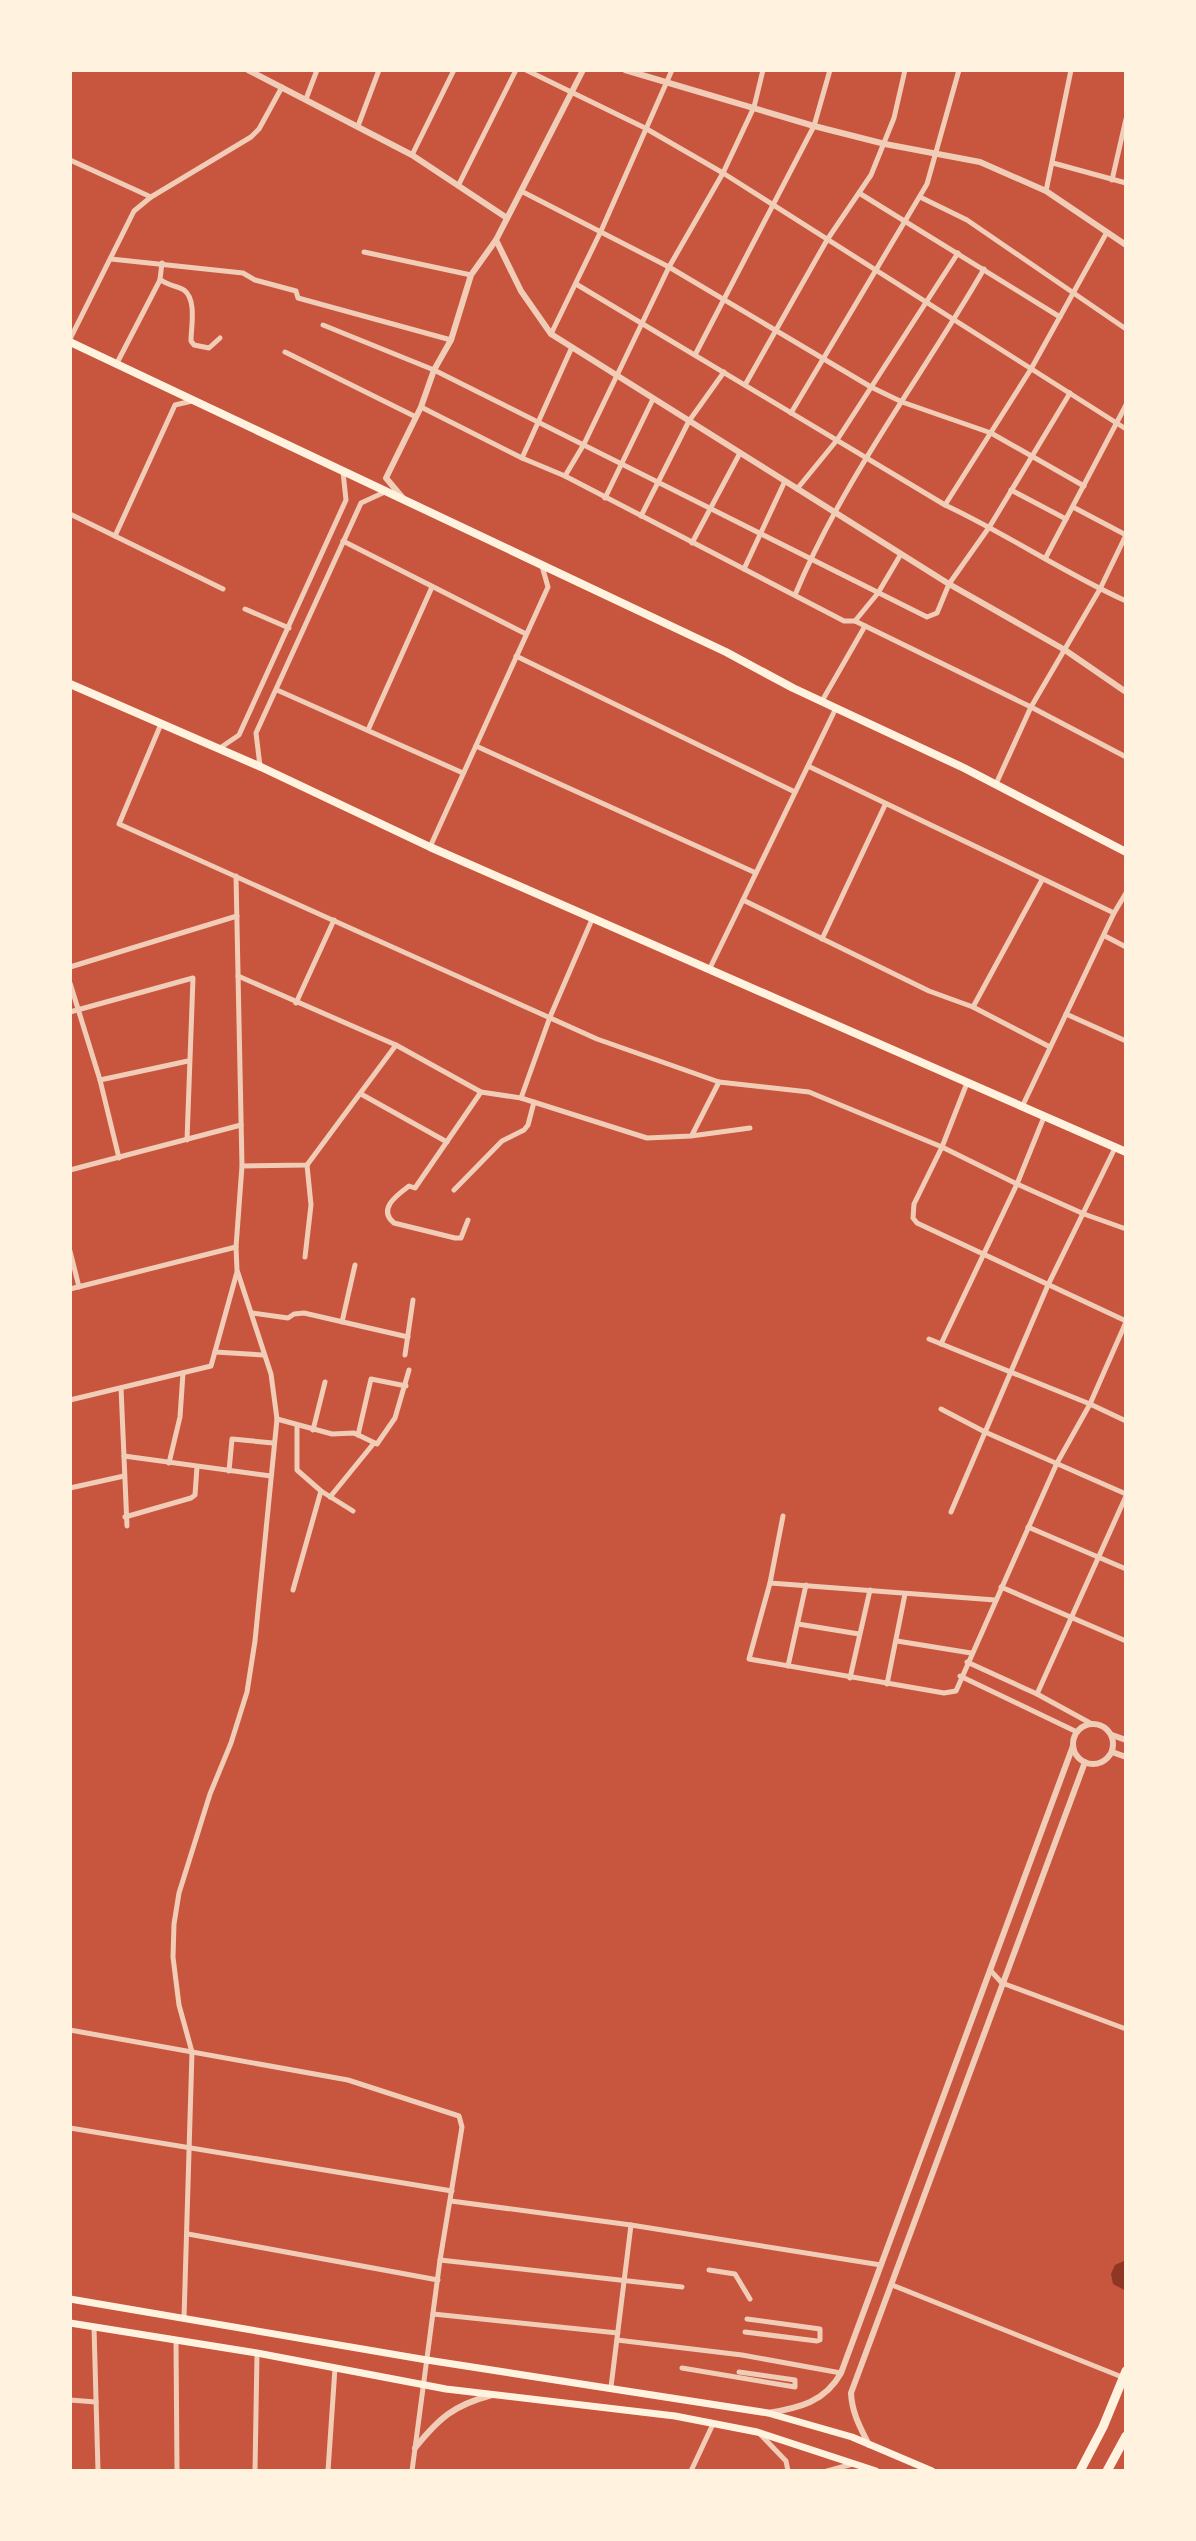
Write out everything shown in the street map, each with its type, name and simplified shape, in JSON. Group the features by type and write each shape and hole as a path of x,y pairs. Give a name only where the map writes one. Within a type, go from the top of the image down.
{"highway":[{"path":"1080,2471 1103,2427 1124,2374"},
{"path":"1107,2471 1126,2436"}],"main road":[{"path":"70,340 726,652 996,784 1126,852"},
{"path":"70,684 261,767 430,847 1126,1152"},
{"path":"70,2299 427,2360 768,2413 852,2437 932,2471"},
{"path":"70,2323 257,2353 424,2385 675,2416 757,2432 876,2471"}],"street":[{"path":"306,99 317,70"},
{"path":"358,126 379,70"},
{"path":"412,155 454,70"},
{"path":"459,184 516,70"},
{"path":"526,70 645,128 723,173 1126,429"},
{"path":"402,498 386,478 421,407 434,370 451,340 471,275 496,240 523,192 583,70"},
{"path":"625,70 814,126 885,144 980,162 1046,191 1126,245"},
{"path":"551,334 601,231 672,70"},
{"path":"565,476 584,444 669,267 723,173 754,107 763,70"},
{"path":"695,355 814,126 830,70"},
{"path":"745,385 885,144 905,70"},
{"path":"791,413 927,184 959,70"},
{"path":"1046,191 1071,70"},
{"path":"251,71 412,155 507,218"},
{"path":"70,340 134,211 151,197 251,137 259,129 282,87"},
{"path":"1112,180 1126,119"},
{"path":"70,160 151,197"},
{"path":"1053,163 1126,183"},
{"path":"523,192 669,267 871,387 902,402 991,433 1084,486"},
{"path":"859,193 1060,317"},
{"path":"920,197 967,220 1126,329"},
{"path":"945,505 1031,369 1107,232"},
{"path":"496,240 521,291 551,334 949,584 1065,650 1126,692"},
{"path":"364,252 471,275"},
{"path":"797,489 837,440 958,253"},
{"path":"111,259 243,273 255,280 296,291 298,298 451,340"},
{"path":"117,364 160,279 162,263"},
{"path":"795,595 835,512 984,269"},
{"path":"160,279 184,290 189,298 192,306 191,341 194,345 209,348 220,338"},
{"path":"576,284 945,505 990,526 1126,601"},
{"path":"323,325 434,370 927,617 933,617 949,584 990,526 1070,393"},
{"path":"522,458 572,347"},
{"path":"285,352 416,417"},
{"path":"641,516 689,421 724,372"},
{"path":"605,498 653,399"},
{"path":"115,536 175,405 193,400"},
{"path":"1046,557 1126,405"},
{"path":"421,407 565,476 844,621 855,621 1126,757"},
{"path":"692,543 740,453"},
{"path":"219,748 239,735 289,628 346,500 343,472"},
{"path":"744,569 785,481"},
{"path":"1011,490 1066,519"},
{"path":"261,767 256,733 343,541 361,503 388,491"},
{"path":"996,784 1031,707 1100,589 1126,535 1073,507"},
{"path":"70,514 223,589"},
{"path":"343,541 526,634"},
{"path":"855,621 878,593 901,554"},
{"path":"430,847 548,587 541,564"},
{"path":"368,730 432,587"},
{"path":"245,609 289,628"},
{"path":"822,701 865,626"},
{"path":"516,656 795,792"},
{"path":"277,690 463,773"},
{"path":"710,968 836,708"},
{"path":"161,723 119,824 597,1039 719,1082 809,1092 942,1147 1084,1214 1126,1229"},
{"path":"476,746 756,873"},
{"path":"808,766 1114,913"},
{"path":"822,939 885,805"},
{"path":"184,2318 192,2052 179,2005 173,1957 174,1924 179,1893 210,1794 247,1692 277,1419 271,1374 237,1270 242,1166 236,876"},
{"path":"973,1007 1042,880"},
{"path":"1021,1107 1126,893"},
{"path":"743,900 929,991 973,1007 1050,1047"},
{"path":"70,967 237,916"},
{"path":"521,1098 550,1017 593,917"},
{"path":"296,1003 334,920"},
{"path":"1105,936 1126,947"},
{"path":"238,976 396,1045 481,1092 521,1098 647,1138 750,1128"},
{"path":"70,1012 193,978 187,1140"},
{"path":"70,983 100,1080 119,1158"},
{"path":"1066,1014 1126,1041"},
{"path":"305,1257 311,1205 307,1165 396,1045"},
{"path":"100,1080 188,1061"},
{"path":"691,1136 719,1082"},
{"path":"783,1516 770,1583 749,1659 887,1684 956,1691 960,1676 1057,1463 1090,1404 1126,1321 917,1223 913,1218 914,1204 942,1147 967,1083"},
{"path":"468,1220 461,1238 455,1238 394,1223 387,1212 393,1198 409,1186 415,1188 481,1092"},
{"path":"361,1094 447,1142"},
{"path":"454,1190 502,1141 524,1130 534,1102"},
{"path":"941,1344 1017,1184 1044,1117"},
{"path":"70,1170 241,1125"},
{"path":"951,1512 1048,1285 1115,1147"},
{"path":"242,1166 307,1165"},
{"path":"70,1289 236,1247"},
{"path":"70,1251 79,1287"},
{"path":"342,1322 355,1265"},
{"path":"70,1400 211,1366 237,1270"},
{"path":"405,1355 413,1300"},
{"path":"252,1313 288,1318 304,1313 408,1337"},
{"path":"929,1339 1126,1421"},
{"path":"215,1352 263,1355"},
{"path":"330,1497 374,1443 379,1442 395,1418 409,1370"},
{"path":"169,1463 180,1417 183,1373"},
{"path":"358,1435 371,1379 406,1386"},
{"path":"313,1430 325,1382"},
{"path":"121,1388 127,1526"},
{"path":"941,1409 1126,1495 1037,1694"},
{"path":"277,1419 338,1435 350,1432 374,1443"},
{"path":"297,1426 297,1470 321,1491 353,1511"},
{"path":"229,1471 232,1439 273,1443"},
{"path":"124,1456 271,1476"},
{"path":"125,1517 191,1498 195,1495 197,1467"},
{"path":"70,1488 124,1476"},
{"path":"293,1590 321,1491"},
{"path":"1028,1527 1126,1569"},
{"path":"770,1583 995,1600"},
{"path":"788,1666 806,1585"},
{"path":"1001,1587 1126,1641"},
{"path":"850,1678 870,1590"},
{"path":"887,1684 905,1594"},
{"path":"798,1624 859,1634"},
{"path":"897,1641 971,1653"},
{"path":"967,1661 1126,1740"},
{"path":"960,1676 1077,1732"},
{"path":"768,2413 795,2409 811,2402 834,2386 841,2373 1077,1732 1092,1724"},
{"path":"1073,1746 1077,1756 1085,1762 1098,1764 1112,1752 1112,1735"},
{"path":"1112,1752 1126,1757"},
{"path":"869,2445 856,2421 851,2393 1085,1762"},
{"path":"990,1970 1002,1983 1126,2029"},
{"path":"70,2030 348,2080 459,2116 462,2127 440,2260 412,2471"},
{"path":"70,2128 452,2191"},
{"path":"451,2201 631,2225 881,2265"},
{"path":"611,2387 631,2225"},
{"path":"188,2234 438,2280"},
{"path":"440,2260 682,2287"},
{"path":"709,2270 735,2274 750,2299"},
{"path":"892,2285 1124,2374"},
{"path":"433,2314 742,2355 841,2373"},
{"path":"745,2332 820,2340 820,2329 747,2319"},
{"path":"94,2327 98,2471"},
{"path":"176,2339 177,2471"},
{"path":"255,2471 257,2353"},
{"path":"848,2355 846,2363 852,2370 863,2363"},
{"path":"328,2471 335,2368"},
{"path":"682,2368 796,2382 793,2387 739,2376"},
{"path":"415,2448 436,2422 463,2403 493,2395"},
{"path":"70,2400 96,2402"},
{"path":"691,2471 713,2424"},
{"path":"757,2432 786,2461 788,2471"},
{"path":"827,2471 857,2463"}],"shaded area":[{"path":"1126,2260 1126,2291 1113,2284 1111,2274 1115,2265"}]}
